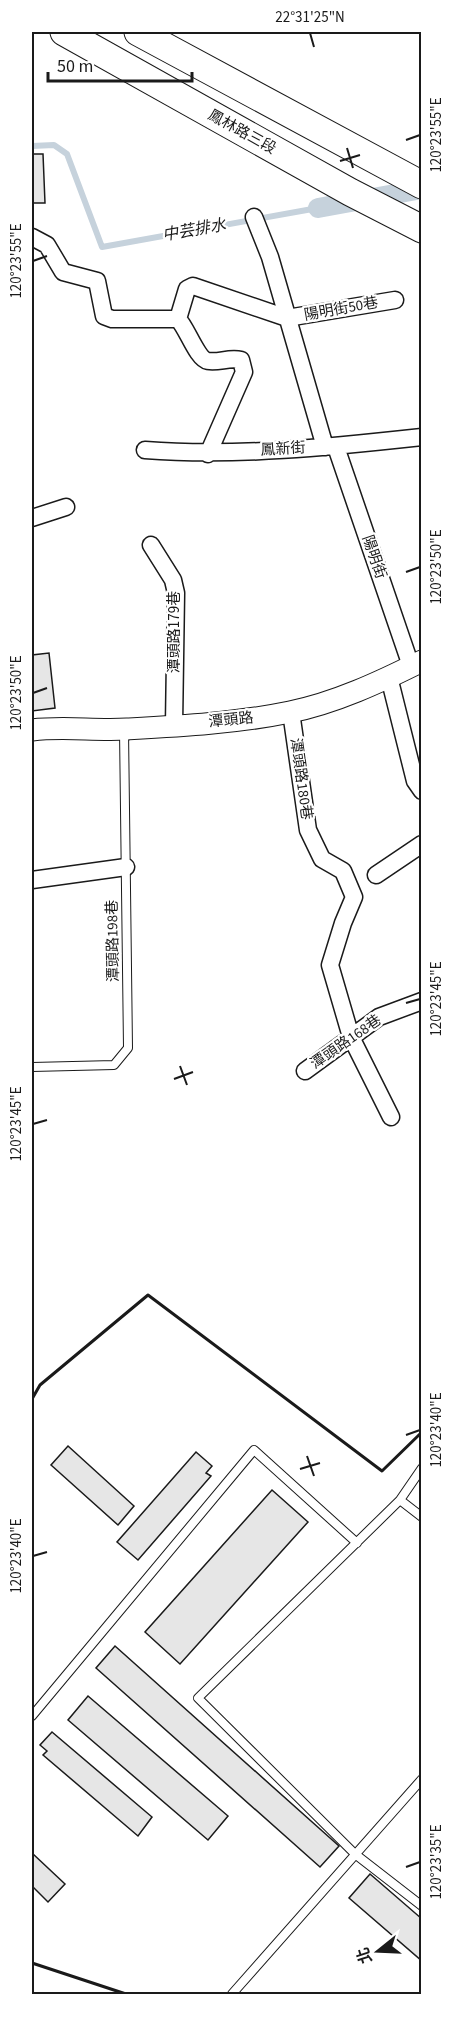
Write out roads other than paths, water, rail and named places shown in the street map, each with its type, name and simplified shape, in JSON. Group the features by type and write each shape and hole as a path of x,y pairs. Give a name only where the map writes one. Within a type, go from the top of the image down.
{"main road":[{"name":"鳳林路三段","path":"64,32 350,192 422,229"},
{"path":"138,32 422,184"}],"street":[{"name":"陽明街","path":"254,217 331,447 416,664"},
{"path":"32,237 47,245 63,272 97,281 104,316 112,320 178,319 184,325 201,357 208,361 232,358 241,360 244,372 208,454"},
{"path":"178,319 187,289 193,286 287,318"},
{"name":"陽明街50巷","path":"287,318 394,300"},
{"name":"鳳新街","path":"145,450 208,454 331,447 422,436"},
{"path":"32,518 66,507"},
{"name":"潭頭路179巷","path":"151,546 173,580 176,593 174,725"},
{"name":"潭頭路","path":"32,730 61,726 124,729 236,720 291,712 343,696 416,664"},
{"path":"389,676 415,781 422,791"},
{"name":"潭頭路180巷","path":"291,712 308,830 322,859 343,871 354,897 343,922 330,965 351,1037 391,1117"},
{"path":"376,875 422,844"},
{"path":"32,879 126,867"},
{"name":"潭頭路168巷","path":"305,1071 379,1017 422,1001"}],"lane":[{"name":"潭頭路198巷","path":"32,1067 114,1065 128,1048 124,729"},
{"path":"32,1716 254,1450 357,1543"},
{"path":"422,1468 400,1500 198,1698 356,1854 422,1906"},
{"path":"400,1500 422,1517"},
{"path":"232,1995 422,1779"}],"waterway":[{"name":"中芸排水","path":"32,146 54,145 67,154 102,247 318,208"},
{"name":"中芸排水","path":"318,208 422,189"}]}
